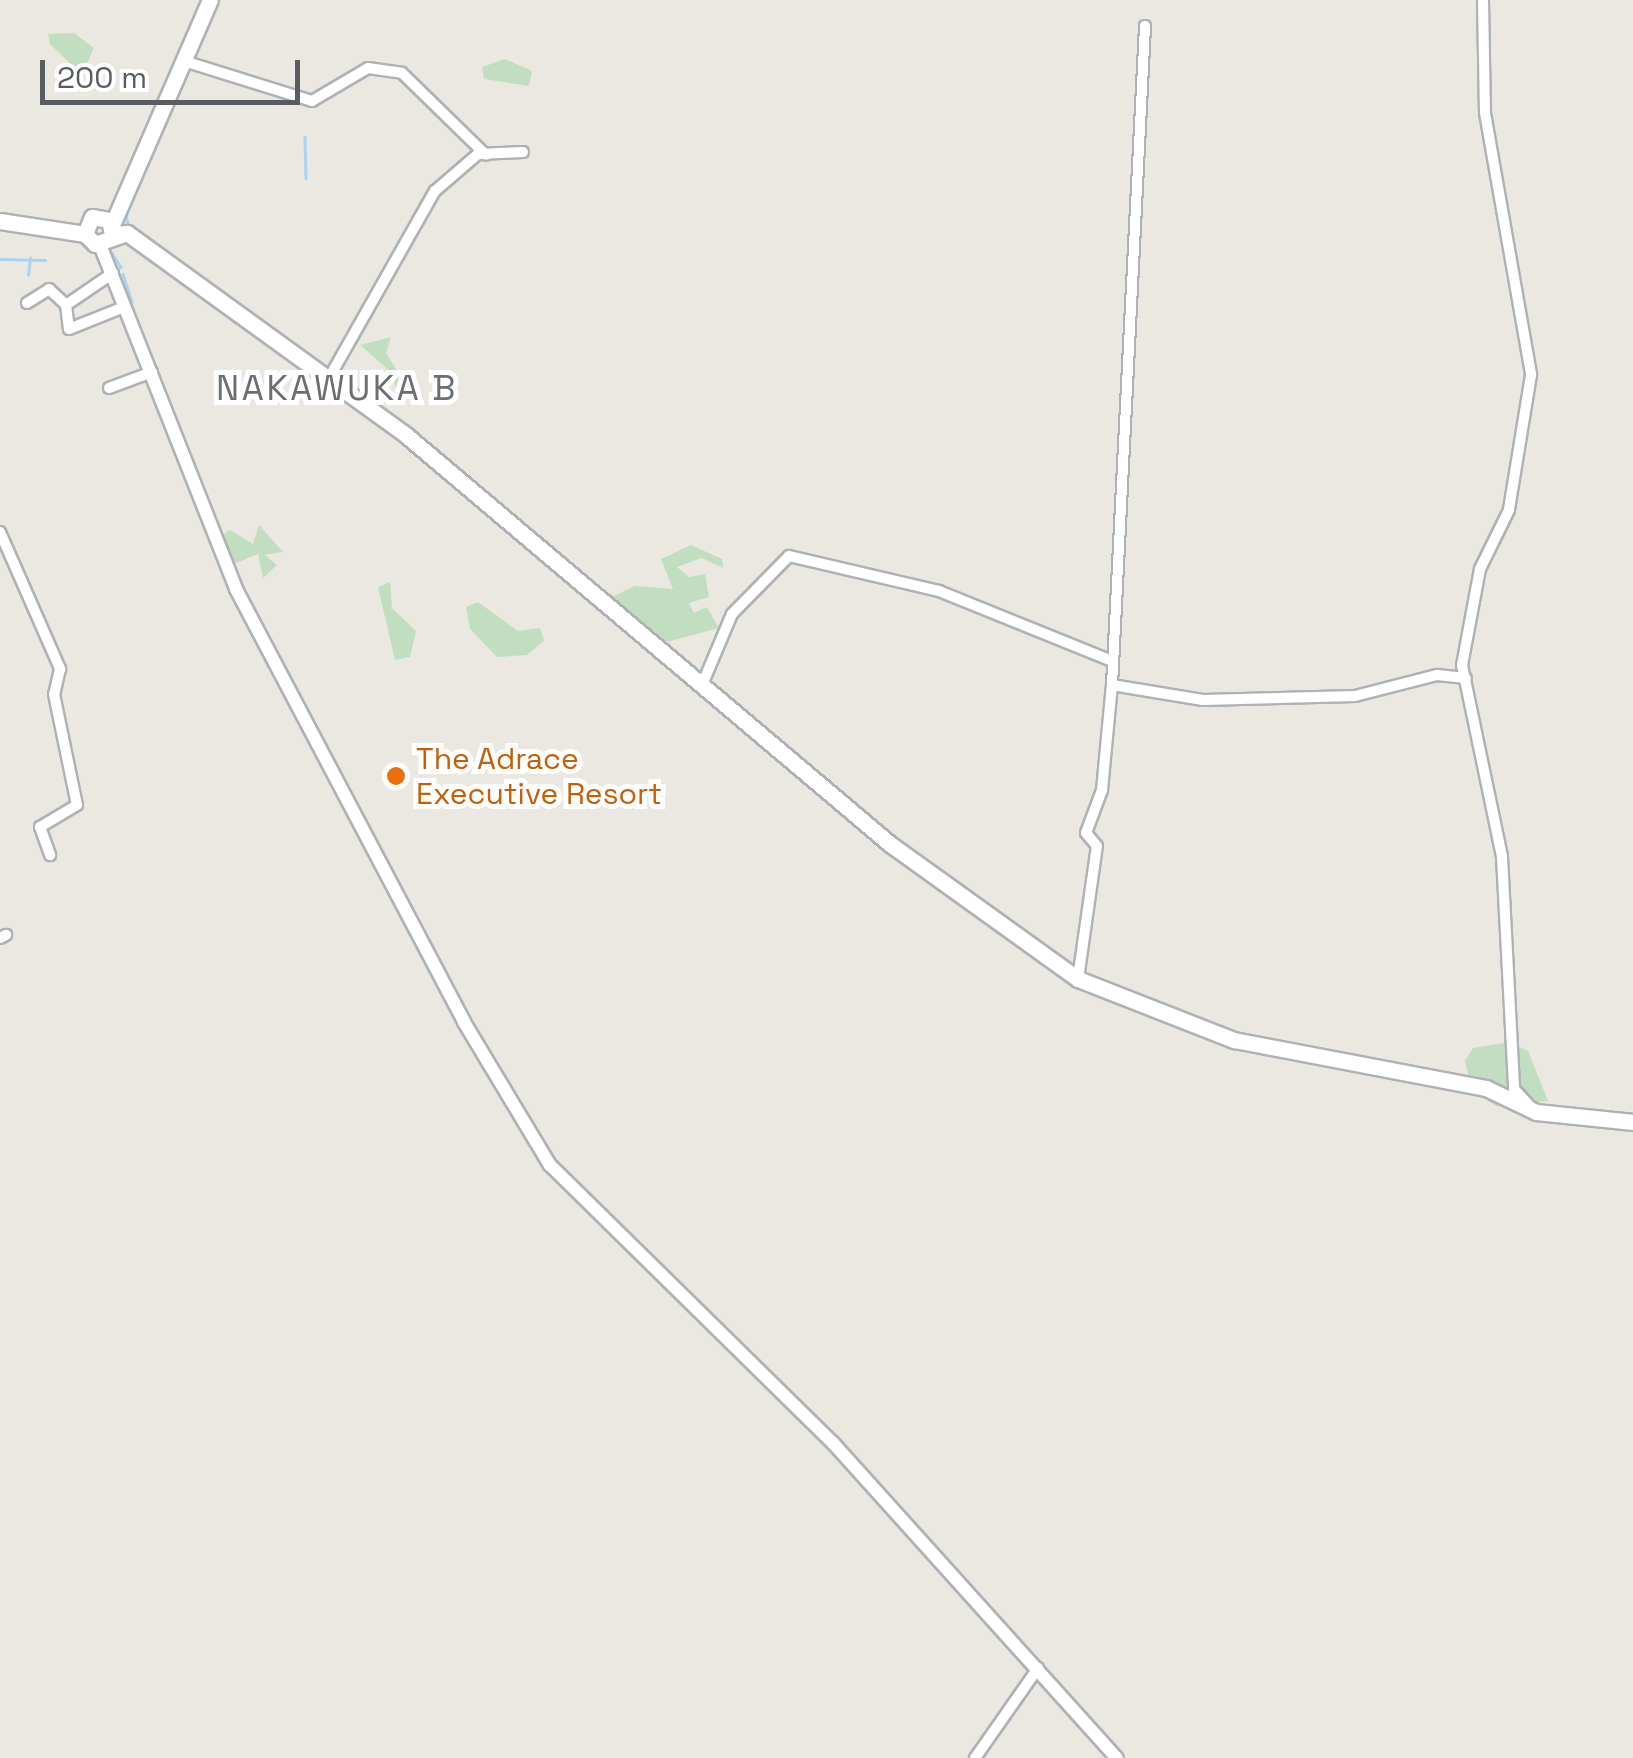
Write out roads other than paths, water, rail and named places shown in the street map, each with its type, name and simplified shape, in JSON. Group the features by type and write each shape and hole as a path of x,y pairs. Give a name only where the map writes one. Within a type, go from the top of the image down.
{"main road":[{"path":"88,224 100,245 119,229 132,185 210,0"},
{"path":"88,224 132,185"},
{"path":"0,221 119,229 329,378 956,897 1078,980 1234,1040 1486,1088 1536,1112 1633,1122"}],"street":[{"path":"1483,0 1484,113 1531,374 1509,510 1480,568 1466,633 1466,678 1502,857 1514,1089 1536,1112"},
{"path":"1078,980 1097,846 1086,833 1102,790 1112,685 1110,660 1145,26"},
{"path":"187,62 312,102 368,68 402,72 486,154"},
{"path":"329,378 435,192 486,154 523,152"},
{"path":"100,245 236,590 300,720 550,1166 833,1443 1117,1758"},
{"path":"66,304 104,288 113,272"},
{"path":"27,303 49,289 66,304 76,332 124,307"},
{"path":"109,388 152,372"},
{"path":"0,532 60,669 54,694 78,805 40,827 50,855"},
{"path":"702,684 732,614 789,556 939,591 1110,660"},
{"path":"1112,685 1203,700 1355,696 1437,676 1466,678"},
{"path":"975,1758 1038,1668"}],"waterway":[{"path":"305,137 306,178"},
{"path":"125,212 129,227"},
{"path":"108,247 121,267"},
{"path":"28,275 30,258"},
{"path":"0,259 45,260"},
{"path":"123,274 132,302"}],"place":[{"name":"The Adrace Executive Resort","path":"396,776"}],"district":[{"name":"NAKAWUKA B","path":"337,388"}]}
